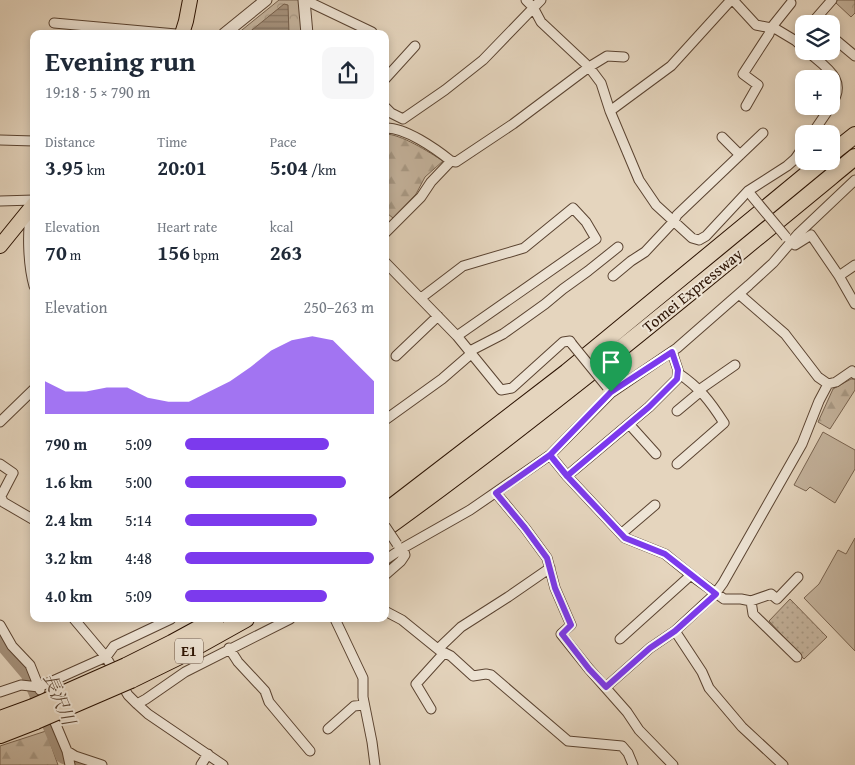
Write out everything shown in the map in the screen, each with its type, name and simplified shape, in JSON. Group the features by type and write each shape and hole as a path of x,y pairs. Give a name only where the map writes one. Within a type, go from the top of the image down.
{"highway":[{"path":"840,147 855,135"},
{"name":"Tomei Expressway","path":"389,525 498,446 567,392 855,157"},
{"name":"Tomei Expressway","path":"389,509 567,372 812,170"},
{"name":"E1","path":"128,673 172,643 210,622"},
{"name":"E1","path":"0,735 34,714 128,673 178,657 241,622"},
{"name":"E1","path":"0,719 34,714"}],"main road":[{"path":"183,30 190,0"},
{"path":"0,246 30,208"}],"street":[{"path":"229,30 266,0"},
{"path":"307,30 305,0 368,30"},
{"path":"526,0 533,7 541,22 589,67 601,83 610,111 639,180 656,205 692,238 699,240 706,236 750,193 791,163 795,158"},
{"path":"389,128 445,90 483,60 541,0"},
{"path":"610,111 671,66 732,0 756,25 771,28 795,40"},
{"path":"820,15 832,0"},
{"path":"746,106 758,86 743,74 771,28 791,3"},
{"path":"54,23 132,30"},
{"path":"840,44 855,56"},
{"path":"389,75 415,46"},
{"path":"389,128 436,149 451,161 456,162 513,124 589,67 607,56 624,57"},
{"path":"817,60 829,70"},
{"path":"389,111 403,119"},
{"path":"613,276 645,252 674,221 676,215 763,132"},
{"path":"722,137 740,155"},
{"path":"0,140 30,141"},
{"path":"389,229 421,197 431,182 451,161"},
{"path":"389,557 400,547 448,524 550,455 609,390 672,352 773,263 788,240 855,180"},
{"path":"836,198 855,190"},
{"path":"750,193 788,240 795,244 811,234 855,304"},
{"path":"0,201 30,204"},
{"path":"421,298 463,266 524,248 573,208 586,222 596,239 457,336"},
{"path":"30,215 28,223 30,267"},
{"path":"389,417 442,379 471,352 503,334 588,271 618,246"},
{"path":"839,276 855,265"},
{"path":"389,266 457,336 501,390 512,388 564,342 570,341 609,390"},
{"path":"739,294 785,334 818,377 828,384"},
{"path":"396,356 438,316"},
{"path":"567,476 629,424 677,379 678,370 672,352"},
{"path":"677,411 735,365"},
{"path":"606,687 650,648 675,631 716,594 802,444 828,384 836,382 852,371 855,374"},
{"path":"677,464 724,423 714,407 695,385 678,373"},
{"path":"0,422 30,392"},
{"path":"25,396 30,399"},
{"path":"629,424 656,454"},
{"path":"550,455 625,538 665,554 724,599 751,601 770,594 777,599 798,577"},
{"path":"0,464 13,473 1,496 3,502 30,518"},
{"path":"496,493 547,558 555,588 571,625 562,634 589,669 627,712 639,730 673,765"},
{"path":"622,534 655,505"},
{"path":"389,533 405,555 389,572"},
{"path":"431,709 416,684 461,627 508,598 550,568"},
{"path":"620,639 691,575"},
{"path":"751,601 753,614 797,657"},
{"path":"389,613 402,620 441,651 451,656 473,676 491,675 568,741 622,746 633,765"},
{"path":"77,622 106,656 128,695 137,704 148,714 224,765"},
{"path":"0,692 21,685 39,687 106,656 114,646 165,622"},
{"path":"137,704 185,672 284,622"},
{"path":"336,622 363,678 364,705 372,742 374,765"},
{"path":"0,624 12,646 30,665 67,752 70,765"},
{"path":"675,631 702,672 709,688 742,726 783,765"},
{"path":"230,648 238,662 264,691 269,702 310,751"},
{"path":"328,729 354,706 364,705"},
{"path":"67,752 102,765"},
{"path":"201,765 208,754"}],"green space":[{"path":"279,0 300,0 303,30 242,30"},
{"path":"837,0 855,0 855,13 851,17 835,2"},
{"path":"389,135 407,140 443,161 425,177 416,194 393,218 389,215"},
{"path":"851,379 855,379 855,390 830,429 818,422 833,389"},
{"path":"823,432 855,450 855,469 835,503 810,487 806,491 794,485"},
{"path":"855,538 855,651 804,598 819,584 838,550 846,554"},
{"path":"790,599 827,637 804,659 769,621"},
{"path":"46,731 58,765 0,765 0,746"}],"shaded area":[{"path":"284,4 288,5 289,30 252,30"}],"waterway":[{"name":"長沢川","path":"0,641 28,674 63,756 86,765"}],"route":[{"path":"611,392 550,455 567,476 625,538 665,554 716,594 675,631 650,648 606,687 589,669 562,634 571,625 555,588 547,558 496,493 550,455 567,476 649,407 677,379 678,370 672,352 611,392"}]}
